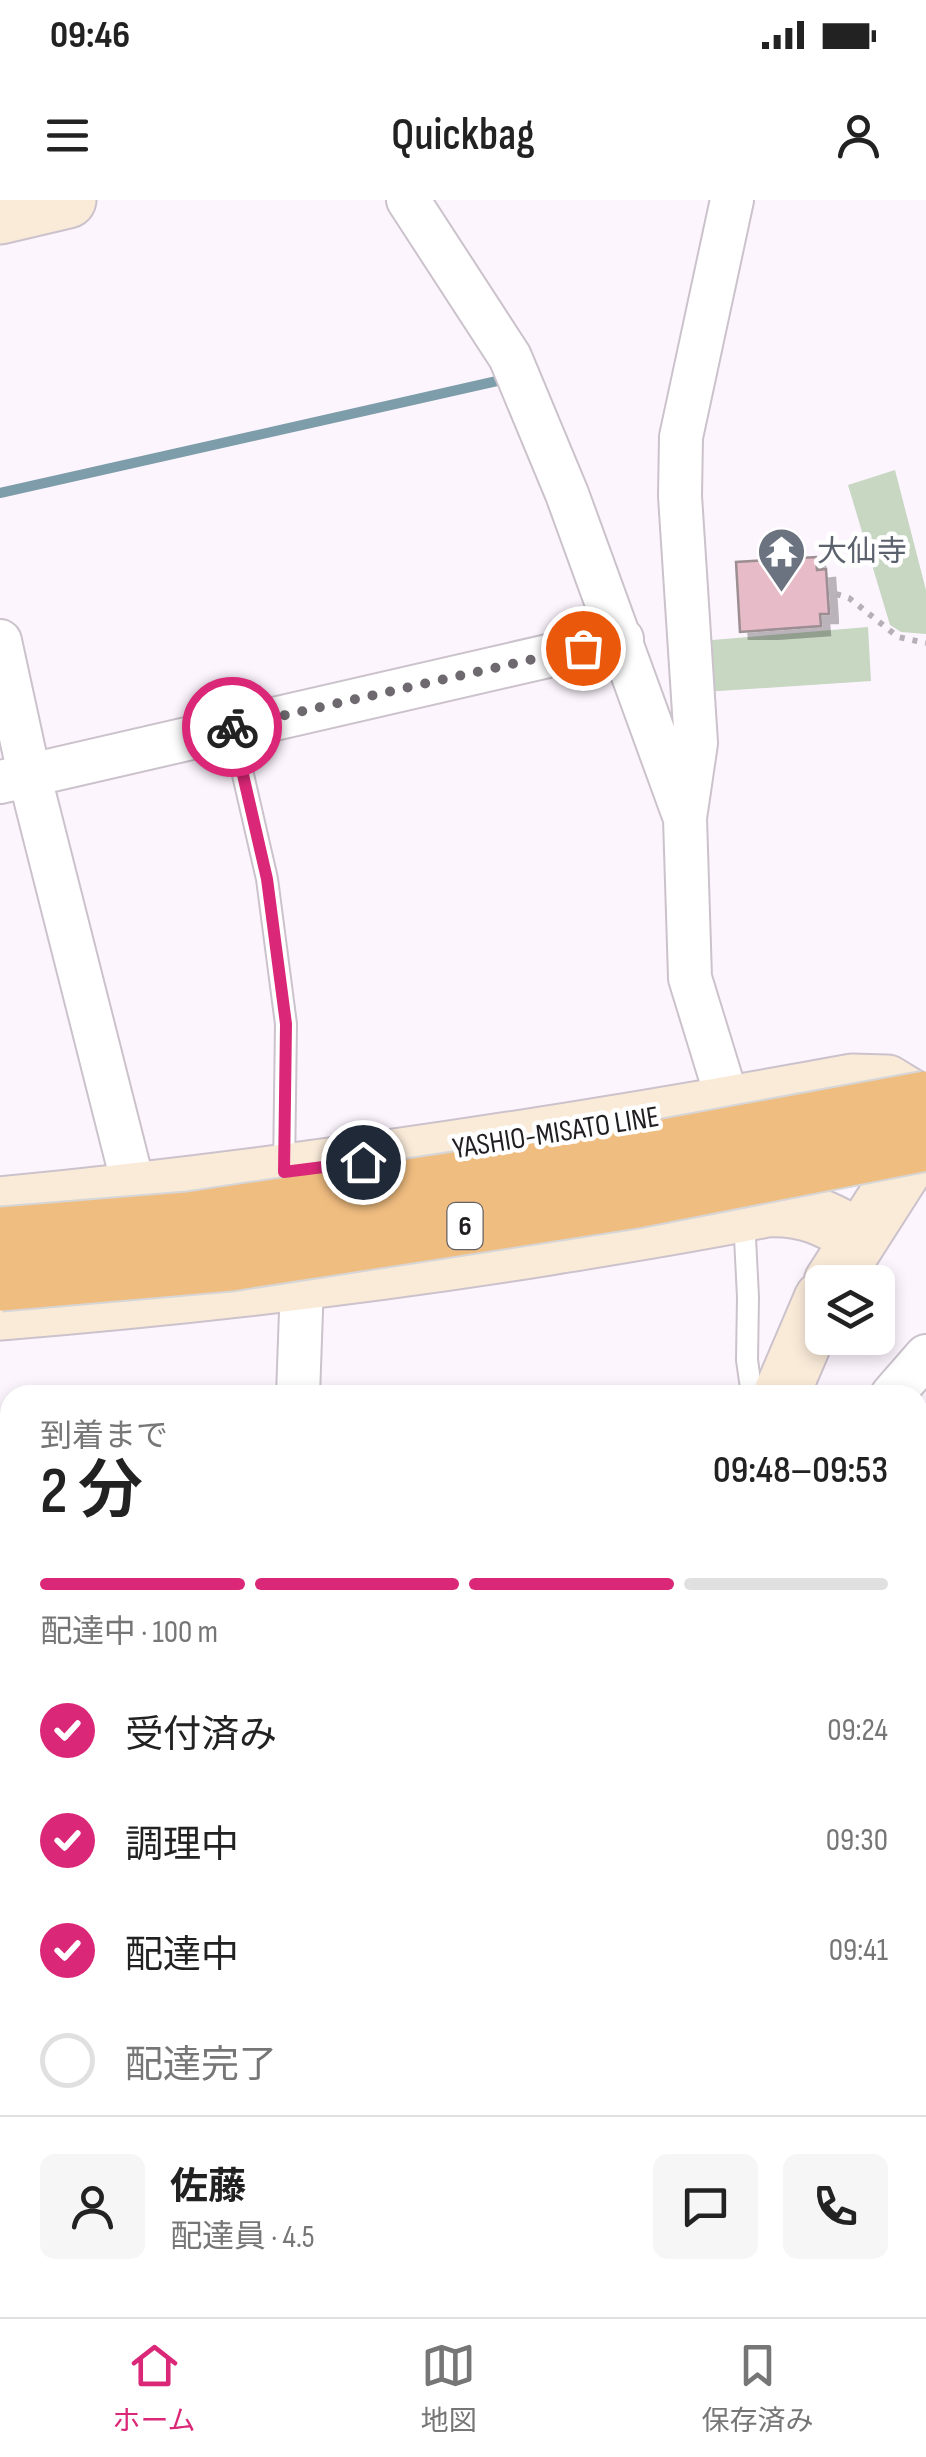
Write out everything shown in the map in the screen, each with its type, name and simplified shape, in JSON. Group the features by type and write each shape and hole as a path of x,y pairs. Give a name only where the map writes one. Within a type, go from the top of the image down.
{"highway":[{"name":"6","path":"0,1235 189,1220 621,1155 926,1099"},
{"name":"6","path":"0,1283 230,1263 636,1200 926,1143"}],"main road":[{"path":"0,216 68,200"},
{"name":"YASHIO-MISATO LINE","path":"0,1205 135,1192 482,1146 852,1082 888,1083 926,1107"},
{"path":"598,1238 854,1138 926,1119"},
{"path":"0,1312 158,1300 302,1283 792,1208 818,1215 845,1260 926,1135"},
{"path":"482,1146 495,1255"},
{"path":"785,1385 805,1339"}],"street":[{"path":"408,200 510,357 622,639 684,818"},
{"path":"729,1104 690,978 684,818 696,742 680,496 681,436 732,200"},
{"path":"15,778 622,639"},
{"path":"0,641 15,778 135,1192"},
{"path":"298,1385 302,1283"},
{"path":"901,1385 926,1356"}],"lane":[{"path":"232,727 267,879 286,1024 284,1172"},
{"path":"744,1214 751,1385"}],"path":[{"path":"836,594 849,598 898,637 926,643"}],"green space":[{"path":"895,470 926,590 926,634 901,632 890,625 848,485"},
{"path":"868,627 871,681 704,692 700,641"}],"building":[{"path":"816,557 817,570 826,569 829,614 820,614 821,626 740,632 736,562"}],"waterway":[{"path":"0,493 497,381"}],"way so far":[{"path":"232,727 583,648"}],"place":[{"name":"大仙寺","path":"782,594"}],"route":[{"path":"232,727 267,879 286,1024 284,1172 363,1162"}]}
